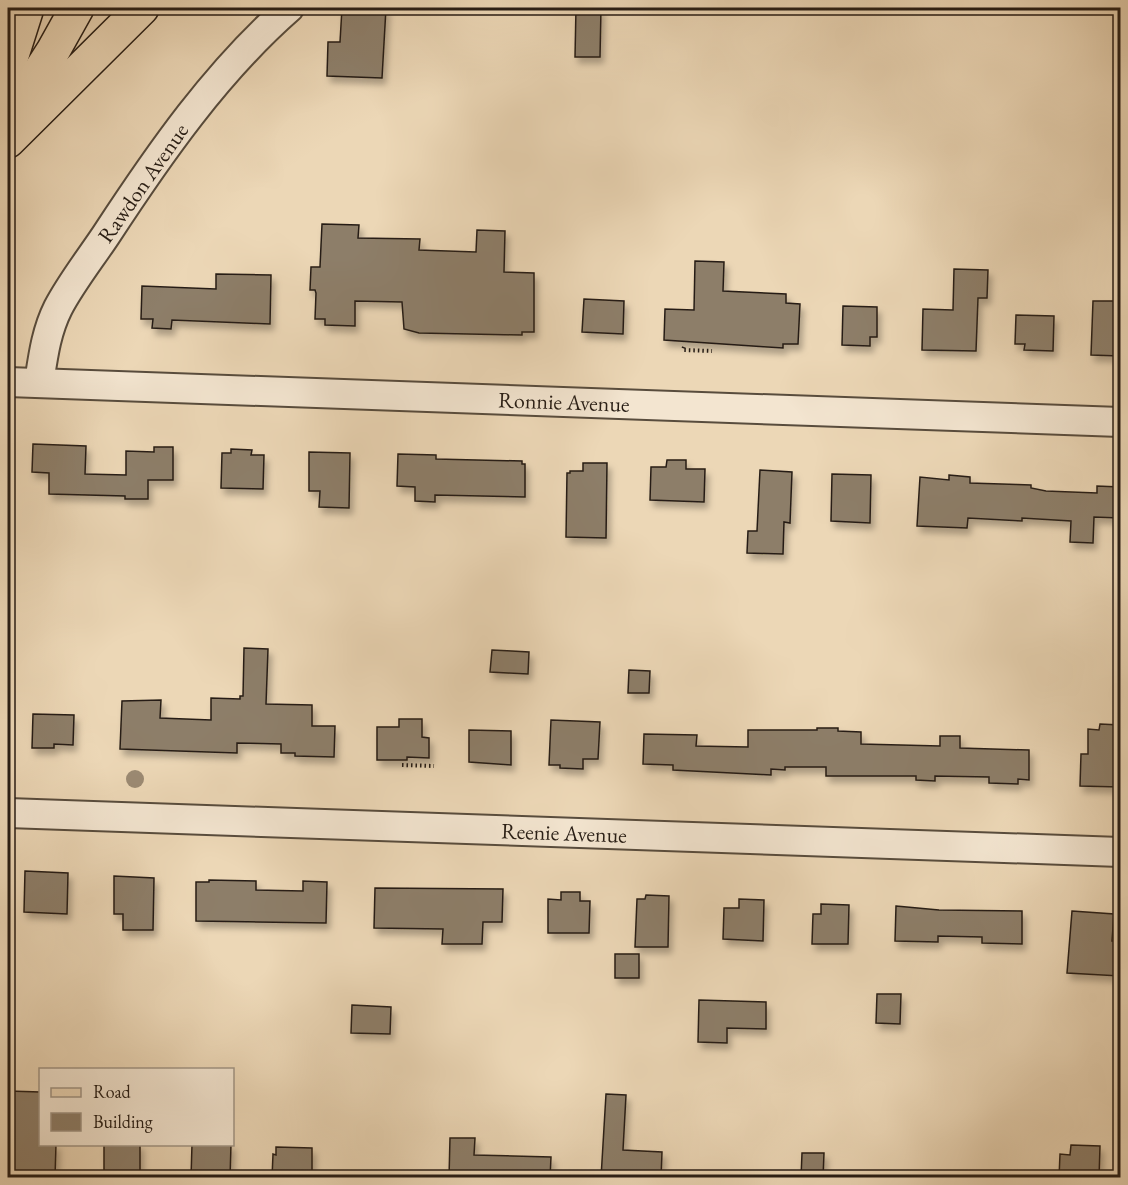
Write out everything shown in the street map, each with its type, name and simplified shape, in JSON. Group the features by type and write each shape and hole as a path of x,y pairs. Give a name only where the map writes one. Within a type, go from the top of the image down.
{"main road":[{"path":"8,68 27,8"},
{"path":"8,121 53,51 77,8"},
{"path":"8,141 142,8"}],"street":[{"name":"Rawdon Avenue","path":"39,383 45,342 59,307 126,204 226,71 267,27 289,8"},
{"name":"Ronnie Avenue","path":"8,382 1120,422"},
{"name":"Reenie Avenue","path":"8,813 1120,852"}],"path":[{"path":"684,347 683,350 712,351"},
{"path":"402,765 434,766"}],"building":[{"path":"342,8 386,8 382,78 327,76 328,42 340,42"},
{"path":"576,8 601,8 600,57 575,57"},
{"path":"322,224 359,225 358,238 420,239 419,250 476,252 477,230 505,231 504,272 534,273 534,332 522,332 522,335 419,333 404,329 402,302 355,301 355,326 325,325 325,319 315,319 316,293 315,290 310,290 311,267 320,267"},
{"path":"695,261 724,262 723,291 786,294 786,303 800,304 798,344 783,344 783,348 664,340 665,309 694,310"},
{"path":"954,269 988,270 987,298 978,298 976,351 922,350 923,309 953,310"},
{"path":"216,274 271,275 270,324 172,320 171,329 152,328 153,319 141,319 142,286 216,289"},
{"path":"584,299 624,301 623,334 582,332"},
{"path":"1093,301 1120,301 1120,356 1091,355"},
{"path":"843,306 877,307 877,337 870,337 870,346 842,345"},
{"path":"1016,315 1054,316 1053,351 1024,350 1025,344 1015,344"},
{"path":"33,444 86,446 85,474 126,475 126,451 154,452 154,447 173,447 173,480 148,480 148,499 125,499 125,496 49,494 49,473 32,472"},
{"path":"231,449 252,450 251,455 264,455 263,489 221,488 222,453 231,453"},
{"path":"309,452 350,453 349,508 319,507 320,491 309,491"},
{"path":"398,454 436,455 436,459 522,461 522,464 525,464 525,497 435,495 435,502 415,501 415,487 397,486"},
{"path":"667,460 686,460 686,469 705,469 704,502 650,500 651,467 666,467"},
{"path":"583,463 607,463 606,538 566,537 567,473 583,471"},
{"path":"760,470 792,472 790,523 784,522 783,554 747,553 748,531 757,531"},
{"path":"832,474 871,475 870,523 831,521"},
{"path":"949,475 970,477 970,483 1031,485 1031,488 1046,491 1097,493 1097,486 1120,487 1120,518 1094,517 1093,543 1070,542 1071,521 968,518 967,528 917,526 920,477 949,480"},
{"path":"244,648 268,649 266,704 312,705 312,726 335,726 334,757 295,756 295,753 281,753 281,744 237,743 237,753 120,749 122,701 161,700 160,718 211,720 211,698 240,699 240,696 243,696"},
{"path":"492,650 529,652 528,674 490,672"},
{"path":"629,670 650,671 649,693 628,693"},
{"path":"33,714 74,715 73,745 54,744 54,748 32,748"},
{"path":"399,719 422,719 422,737 429,738 429,758 407,757 407,760 377,760 377,727 399,727"},
{"path":"551,720 600,722 598,759 583,759 583,769 549,765"},
{"path":"1100,724 1120,725 1120,787 1080,786 1081,754 1088,754 1088,729 1099,730"},
{"path":"817,728 838,728 838,731 861,732 861,744 940,746 940,736 960,736 960,748 1029,750 1029,780 1018,779 1018,784 989,783 989,777 935,776 935,781 916,780 916,776 826,776 826,767 771,769 771,775 673,770 673,765 643,764 644,734 697,735 696,746 748,747 748,730 817,730"},
{"path":"469,730 511,731 511,765 469,762"},
{"path":"25,871 68,873 67,914 24,912"},
{"path":"114,876 154,878 153,930 123,930 123,914 114,914"},
{"path":"209,880 256,881 256,890 303,891 303,881 327,882 326,923 196,921 196,882 209,882"},
{"path":"375,888 503,889 502,922 483,922 482,944 442,944 443,929 374,928"},
{"path":"561,892 580,892 580,901 590,901 589,933 548,933 548,899 561,900"},
{"path":"646,895 669,896 668,947 635,947 637,899 645,899"},
{"path":"739,899 764,900 763,941 723,939 724,908 739,908"},
{"path":"821,904 849,905 848,944 812,944 813,914 821,914"},
{"path":"896,906 939,910 1022,911 1022,944 982,943 982,937 938,936 938,942 895,941"},
{"path":"1072,911 1114,914 1112,941 1120,941 1120,976 1067,973"},
{"path":"615,954 639,954 639,978 615,978"},
{"path":"877,994 901,994 900,1024 876,1023"},
{"path":"699,1000 766,1002 766,1029 727,1028 727,1043 698,1042"},
{"path":"352,1005 391,1007 390,1034 351,1033"},
{"path":"8,1091 39,1092 39,1146 56,1146 55,1177 9,1176 10,1136 8,1136"},
{"path":"606,1094 626,1095 623,1150 662,1152 661,1178 601,1178"},
{"path":"450,1138 475,1138 474,1155 551,1157 550,1178 449,1178"},
{"path":"1071,1145 1100,1146 1099,1178 1059,1178 1060,1154 1070,1155"},
{"path":"104,1146 140,1146 140,1172 132,1172 131,1178 104,1178"},
{"path":"192,1146 231,1146 230,1178 191,1178"},
{"path":"276,1147 312,1148 312,1178 272,1178 273,1154 276,1155"},
{"path":"802,1153 824,1153 823,1178 801,1178"}]}
